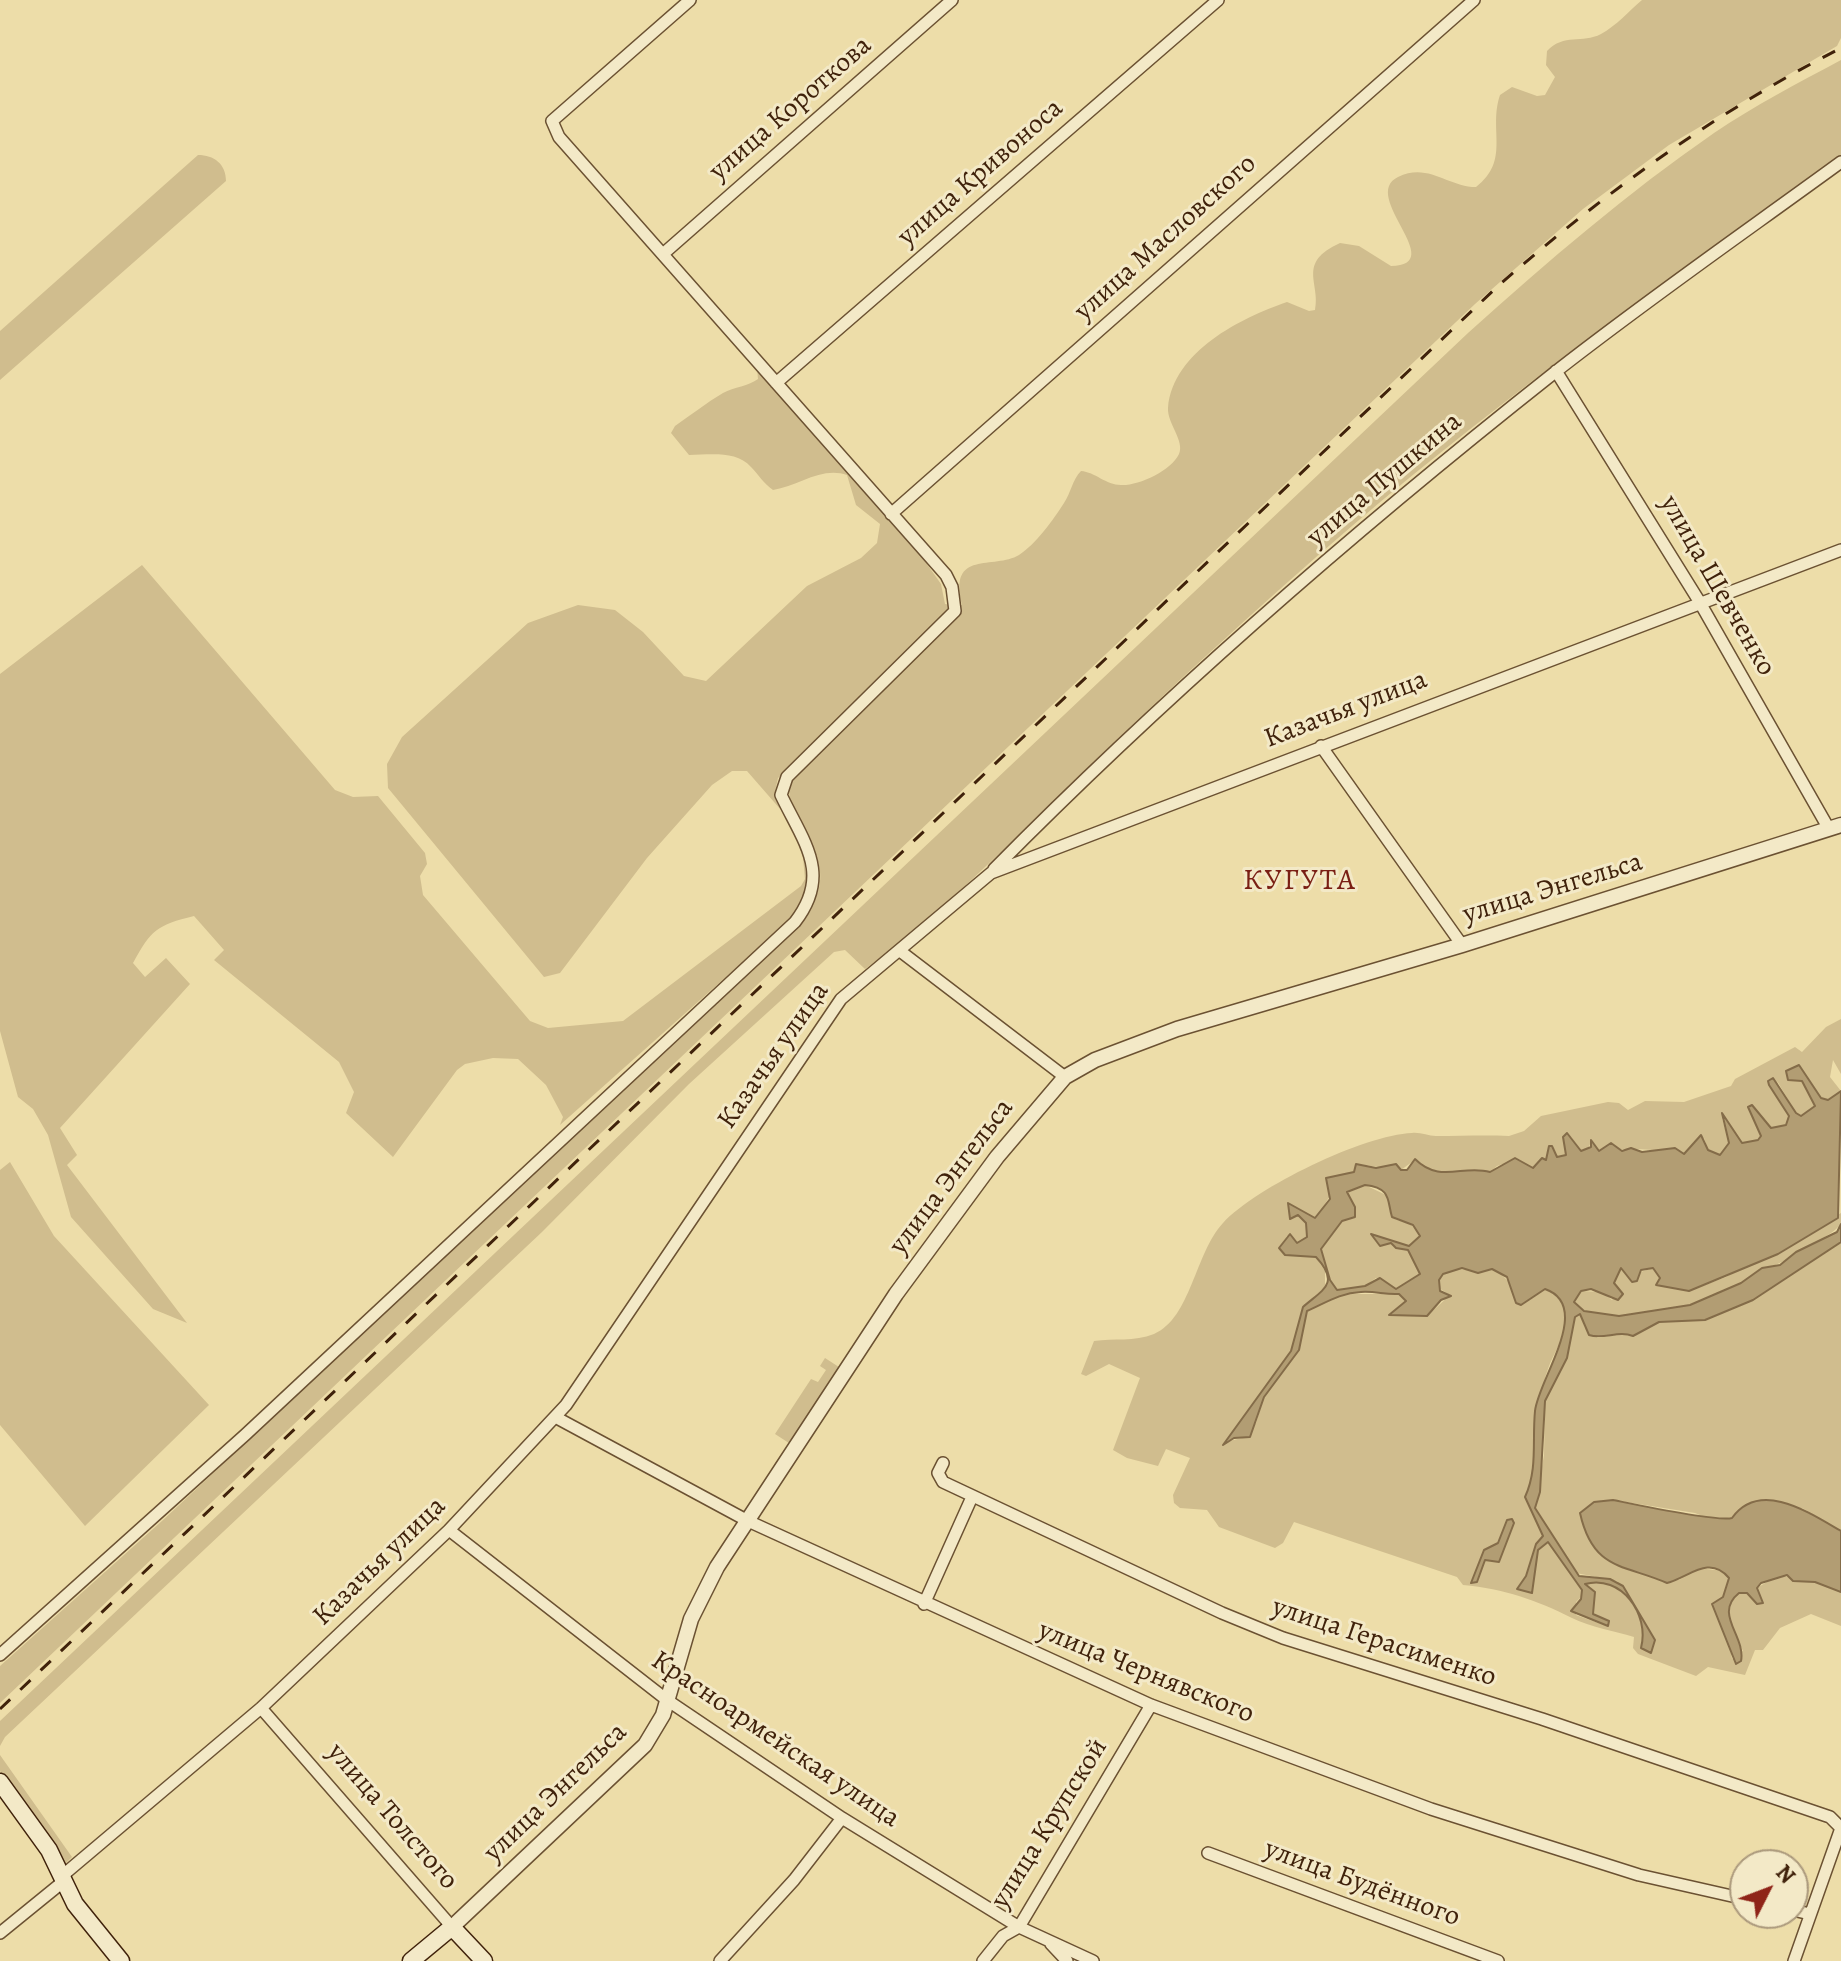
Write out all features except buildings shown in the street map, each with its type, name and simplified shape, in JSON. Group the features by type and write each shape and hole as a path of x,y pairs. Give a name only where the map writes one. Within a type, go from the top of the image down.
{"main road":[{"path":"0,1782 42,1838 75,1904 121,1961"},
{"name":"улица Энгельса","path":"411,1961 452,1927"},
{"name":"улица Толстого","path":"452,1927 484,1961"}],"street":[{"path":"0,1655 245,1435 795,922 809,904 815,873 781,795 781,787 787,777 955,611 952,587 946,575 559,137 552,121 690,0"},
{"name":"улица Короткова","path":"663,254 952,0"},
{"name":"улица Кривоноса","path":"776,383 1218,0"},
{"name":"улица Масловского","path":"891,514 1474,0"},
{"name":"улица Пушкина","path":"991,873 1085,777 1322,563 1556,371 1841,162"},
{"name":"улица Шевченко","path":"1556,371 1835,827"},
{"name":"Казачья улица","path":"0,1933 261,1708 449,1530 557,1418 827,1017 853,987 991,873 1699,601 1841,550"},
{"path":"1321,746 1462,945"},
{"name":"улица Энгельса","path":"452,1927 635,1757 654,1732 699,1600 748,1521 896,1294 997,1157 1065,1077 1095,1060 1164,1033 1462,945 1835,827"},
{"path":"900,951 1065,1077"},
{"name":"улица Чернявского","path":"557,1418 748,1521 924,1604 1151,1705 1431,1809 1639,1875 1729,1895"},
{"name":"улица Герасименко","path":"943,1463 938,1473 940,1480 972,1497 1258,1629 1337,1657 1542,1719 1830,1817 1841,1828"},
{"path":"924,1604 972,1497"},
{"name":"Красноармейская улица","path":"449,1530 667,1700 842,1818 1019,1927 1093,1961"},
{"name":"улица Крупской","path":"983,1961 1003,1936 1019,1927 1151,1705"},
{"name":"улица Толстого","path":"261,1708 452,1927"},
{"path":"720,1961 794,1880 842,1818"},
{"path":"1794,1961 1841,1828"},
{"name":"улица Будённого","path":"1208,1853 1498,1961"},
{"path":"1048,1941 1067,1961"}],"shaded area":[{"path":"1642,0 1841,0 1841,38 1837,46 1669,145 1583,209 1475,304 0,1703 0,1666 163,1520 796,929 815,898 820,874 813,848 790,799 790,781 957,605 962,605 959,587 961,576 967,569 1009,559 1025,550 1055,517 1081,471 1110,483 1128,485 1169,466 1180,449 1168,408 1182,370 1196,354 1230,328 1287,302 1309,311 1315,310 1314,266 1318,258 1340,243 1359,246 1391,266 1407,263 1412,254 1389,199 1389,186 1398,177 1419,172 1476,187 1487,177 1496,155 1500,95 1512,87 1537,96 1545,95 1555,77 1546,65 1547,51 1560,42 1601,34"},
{"path":"1841,60 1841,155 1593,336 1411,477 1216,647 977,875 894,947 865,969 845,950 834,952 689,1084 542,1232 5,1737 0,1746 0,1721 1468,333 1588,229 1682,156 1745,113"},
{"path":"198,155 218,162 224,170 226,181 0,380 0,331"},
{"path":"757,368 922,557 941,584 945,604 953,605 939,625 778,778 774,796 781,810 747,771 732,771 712,785 647,858 560,973 544,977 388,788 387,764 402,737 528,623 578,605 615,610 643,632 684,676 706,681 807,586 861,558 877,543 880,524 856,505 847,475 828,473 773,490 738,458 689,455 671,433 675,426 717,397 758,379"},
{"path":"142,565 335,790 353,797 378,796 425,853 427,864 420,876 423,895 530,1021 548,1028 623,1021 801,886 805,879 803,857 806,877 801,902 783,926 560,1125 563,1117 546,1085 518,1059 493,1058 465,1064 457,1070 393,1157 346,1113 354,1092 339,1062 214,960 224,950 194,916 156,930 133,963 145,977 166,958 190,984 60,1128 77,1155 67,1165 187,1323 153,1309 71,1217 48,1135 33,1109 18,1097 0,1031 0,674"},
{"path":"1841,1019 1841,1074 1833,1060 1830,1077 1841,1091 1828,1100 1821,1098 1798,1065 1816,1106 1800,1116 1777,1081 1789,1116 1786,1125 1771,1128 1756,1109 1749,1108 1761,1136 1758,1140 1742,1143 1722,1118 1729,1143 1720,1155 1708,1150 1704,1138 1694,1142 1685,1154 1642,1150 1599,1151 1591,1142 1587,1151 1581,1151 1571,1137 1563,1137 1566,1155 1557,1157 1553,1146 1546,1160 1533,1168 1518,1159 1497,1166 1490,1172 1449,1174 1435,1172 1412,1162 1401,1170 1357,1164 1354,1172 1335,1187 1315,1218 1290,1205 1291,1218 1298,1215 1306,1223 1307,1237 1297,1243 1287,1236 1279,1248 1285,1255 1316,1257 1325,1271 1325,1292 1307,1303 1291,1351 1225,1442 1242,1438 1256,1423 1264,1397 1299,1350 1307,1311 1344,1294 1399,1294 1407,1301 1390,1314 1427,1316 1450,1295 1437,1287 1442,1276 1456,1270 1498,1271 1512,1285 1516,1303 1521,1304 1545,1289 1562,1303 1564,1328 1543,1384 1534,1466 1525,1497 1543,1536 1536,1544 1526,1576 1517,1589 1532,1593 1538,1550 1548,1542 1582,1590 1583,1595 1576,1602 1576,1615 1604,1625 1591,1612 1595,1592 1585,1584 1607,1583 1629,1599 1617,1581 1576,1573 1535,1507 1544,1455 1545,1401 1567,1358 1575,1317 1580,1314 1585,1328 1598,1338 1626,1333 1633,1335 1659,1322 1705,1320 1753,1300 1841,1242 1841,1531 1802,1508 1712,1520 1695,1513 1613,1500 1583,1525 1592,1539 1628,1570 1679,1580 1698,1568 1724,1571 1729,1578 1721,1623 1732,1659 1743,1651 1729,1614 1730,1606 1739,1593 1747,1593 1757,1604 1763,1603 1757,1588 1778,1575 1826,1584 1841,1592 1841,1626 1811,1614 1780,1628 1763,1650 1755,1650 1745,1675 1708,1667 1696,1676 1638,1654 1633,1648 1634,1637 1587,1624 1520,1596 1463,1585 1457,1577 1294,1522 1283,1543 1275,1548 1219,1527 1207,1510 1180,1508 1174,1503 1173,1495 1190,1458 1166,1449 1158,1466 1127,1458 1113,1450 1140,1378 1109,1364 1086,1376 1081,1374 1094,1341 1139,1338 1154,1334 1166,1326 1185,1300 1206,1251 1223,1223 1260,1194 1312,1165 1391,1136 1415,1133 1509,1136 1524,1131 1541,1116 1608,1102 1619,1103 1628,1110 1645,1101 1684,1102 1731,1086 1735,1079 1795,1047 1802,1052 1826,1027","holes":["1638,1612 1654,1637 1645,1634"]},
{"path":"1799,1065 1821,1098 1828,1100 1841,1091 1838,1218 1778,1254 1689,1291 1656,1285 1660,1278 1653,1268 1641,1270 1637,1281 1632,1282 1621,1268 1614,1283 1623,1294 1618,1300 1591,1289 1581,1291 1574,1302 1584,1311 1619,1316 1690,1305 1741,1283 1762,1268 1780,1265 1796,1252 1837,1232 1841,1224 1841,1242 1753,1300 1705,1320 1659,1322 1633,1336 1595,1336 1589,1335 1580,1314 1575,1317 1567,1358 1545,1401 1540,1492 1535,1508 1579,1576 1610,1579 1623,1586 1655,1640 1651,1653 1641,1648 1643,1635 1637,1610 1621,1591 1610,1585 1598,1582 1585,1584 1595,1592 1593,1614 1609,1621 1608,1626 1571,1611 1581,1599 1582,1590 1548,1542 1538,1550 1532,1593 1517,1589 1526,1576 1536,1544 1543,1536 1525,1497 1533,1465 1535,1411 1564,1327 1565,1311 1559,1298 1545,1289 1521,1305 1516,1303 1507,1277 1492,1269 1478,1273 1462,1268 1443,1274 1439,1280 1440,1291 1451,1296 1441,1300 1427,1316 1389,1315 1406,1301 1399,1294 1371,1292 1346,1294 1307,1311 1299,1350 1264,1397 1250,1437 1234,1438 1223,1445 1291,1351 1303,1307 1322,1291 1328,1280 1316,1257 1285,1255 1279,1248 1290,1234 1297,1243 1307,1237 1306,1223 1298,1215 1290,1219 1288,1203 1315,1218 1330,1199 1326,1178 1354,1172 1356,1164 1376,1168 1396,1164 1401,1170 1407,1170 1415,1159 1424,1166 1443,1172 1490,1172 1515,1158 1533,1168 1542,1158 1546,1160 1549,1146 1552,1146 1557,1157 1566,1155 1563,1137 1567,1133 1581,1151 1591,1147 1591,1140 1599,1151 1611,1143 1622,1151 1631,1148 1642,1152 1675,1148 1684,1154 1701,1135 1708,1150 1720,1155 1729,1143 1722,1113 1742,1143 1758,1140 1761,1136 1748,1107 1752,1105 1771,1128 1786,1125 1789,1116 1769,1085 1768,1081 1773,1078 1796,1113 1801,1116 1815,1106 1802,1081 1788,1080 1786,1071","holes":["1365,1185 1387,1196 1392,1217 1413,1225 1420,1236 1409,1246 1371,1234 1380,1246 1391,1243 1396,1248 1408,1250 1420,1274 1396,1289 1380,1278 1365,1286 1337,1290 1330,1280 1321,1249 1342,1221 1355,1217 1355,1207 1347,1192"]},
{"path":"10,1162 54,1236 209,1405 85,1526 0,1425 0,1170"},
{"path":"1365,1185 1386,1195 1396,1220 1409,1224 1418,1232 1419,1241 1409,1246 1375,1237 1381,1244 1391,1243 1408,1250 1420,1274 1396,1289 1376,1278 1365,1286 1337,1290 1330,1280 1321,1249 1342,1221 1355,1216 1347,1193"},
{"path":"1841,1213 1841,1224 1819,1241 1699,1303 1662,1311 1611,1315 1596,1314 1574,1302 1581,1291 1602,1292 1612,1300 1617,1289 1614,1283 1621,1267 1626,1269 1628,1276 1653,1268 1660,1278 1656,1285 1689,1291 1726,1277"},
{"path":"825,1358 842,1369 792,1445 775,1434 811,1379 818,1382 826,1370 820,1366"},
{"path":"1613,1500 1723,1519 1732,1518 1743,1507 1756,1501 1771,1500 1800,1509 1841,1531 1841,1592 1815,1582 1793,1581 1787,1575 1761,1583 1757,1588 1763,1603 1757,1604 1747,1593 1739,1593 1729,1609 1741,1652 1741,1661 1736,1664 1712,1604 1723,1597 1729,1578 1721,1571 1706,1568 1667,1583 1612,1563 1593,1546 1580,1513 1594,1502"},
{"path":"1512,1519 1514,1523 1499,1562 1485,1560 1477,1582 1471,1583 1484,1550 1498,1543 1507,1520"},
{"path":"0,1755 72,1857 65,1864 0,1771"}],"railway":[{"path":"0,1709 1498,286 1662,156 1750,99 1841,48"}],"district":[{"name":"КУГУТА","path":"1300,882"}]}
